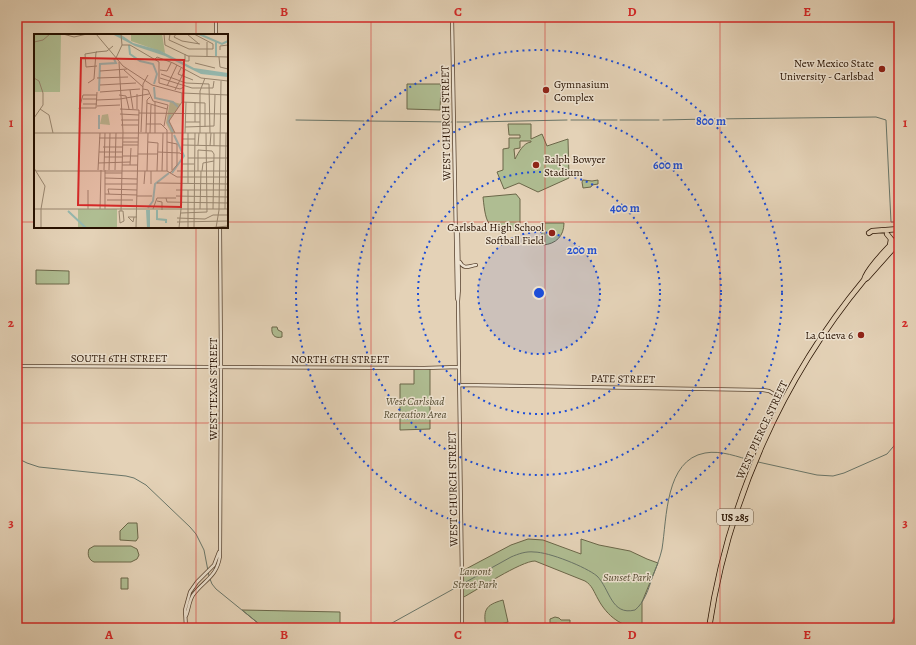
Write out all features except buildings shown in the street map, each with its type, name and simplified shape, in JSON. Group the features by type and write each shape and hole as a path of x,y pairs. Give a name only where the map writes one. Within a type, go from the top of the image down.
{"highway":[{"path":"869,233 872,231 899,230"},
{"path":"887,234 891,239 889,246"},
{"name":"WEST PIERCE STREET","path":"864,280 865,275 899,236"},
{"name":"WEST PIERCE STREET","path":"709,628 717,585 730,533 754,464 784,400 804,363 843,305 899,242"}],"street":[{"path":"216,17 216,34"},
{"name":"WEST CHURCH STREET","path":"452,17 456,292 458,301"},
{"name":"WEST TEXAS STREET","path":"186,616 192,597 213,575 219,561 220,551 220,228"},
{"name":"WEST CHURCH STREET","path":"456,228 458,232 459,260 458,301 462,581"},
{"path":"459,260 464,267 476,265"},
{"name":"SOUTH 6TH STREET","path":"17,366 221,366"},
{"name":"NORTH 6TH STREET","path":"221,366 459,367"},
{"name":"PATE STREET","path":"460,384 763,390 769,391 784,400"},
{"name":"WEST TEXAS STREET","path":"186,616 185,606 190,592 197,582 211,569 220,551"},
{"path":"462,586 462,628"},
{"path":"186,616 186,628"}],"green space":[{"path":"407,84 441,84 440,110 407,109"},
{"name":"Ralph Bowyer Stadium","path":"508,124 531,124 531,139 542,134 547,146 568,139 569,178 538,192 519,183 504,189 497,172 503,170 503,149 509,148 509,138 520,138 520,135 509,135","holes":["520,141 531,141 523,146 515,159 514,149 520,148"]},
{"path":"583,180 598,180 598,184 583,188"},
{"path":"516,194 520,199 520,230 509,231 495,229 488,221 483,197"},
{"name":"Carlsbad High School Softball Field","path":"564,223 564,228 561,235 555,241 543,245 541,224"},
{"path":"36,270 69,271 69,284 36,284"},
{"path":"272,327 277,327 278,330 282,332 282,337 275,337 272,332"},
{"name":"West Carlsbad Recreation Area","path":"414,368 430,368 430,429 400,430 400,384 414,384"},
{"path":"128,523 137,523 138,538 136,541 120,540 120,531"},
{"path":"528,539 543,540 581,554 581,539 599,545 630,551 658,563 642,602 642,628 628,626 611,616 606,611 591,587 585,581 535,561 528,562 510,571 462,598 462,571 511,545"},
{"path":"94,546 131,546 137,549 139,555 137,559 131,562 94,562 90,559 88,553 89,549"},
{"path":"121,578 128,578 128,589 121,589"},
{"path":"503,600 508,622 486,628 485,613 487,609 492,604"},
{"path":"242,610 340,612 340,628 264,628"},
{"path":"555,617 561,620 570,620 570,623 550,623 550,619"}],"water":[{"path":"898,610 899,628 889,628"}],"waterway":[{"path":"712,119 876,117 886,120 891,222 899,222"},
{"path":"663,120 708,119"},
{"path":"296,120 364,121"},
{"path":"474,122 567,120"},
{"path":"571,120 617,120"},
{"path":"620,120 659,120"},
{"path":"366,121 453,122"},
{"path":"457,122 470,122"},
{"path":"758,462 817,475 833,476 844,473 887,454 899,440"},
{"path":"383,628 511,557 528,552 549,554 585,568 597,576 616,605 627,611 635,610 646,595 659,559 662,549 670,492 675,478 682,467 692,458 711,452 729,454 753,461"},
{"path":"17,458 39,467 126,476 134,478 146,485 196,534 204,550 209,576"},
{"path":"210,579 216,589 264,628"}],"place":[{"name":"New Mexico State University - Carlsbad","path":"882,69"},
{"name":"Gymnasium Complex","path":"546,90"},
{"name":"Ralph Bowyer Stadium","path":"536,165"},
{"name":"Carlsbad High School Softball Field","path":"552,233"},
{"name":"La Cueva 6","path":"861,335"}],"park label":[{"name":"Lamont Street Park","path":"475,577"},
{"name":"Sunset Park","path":"627,577"}]}
